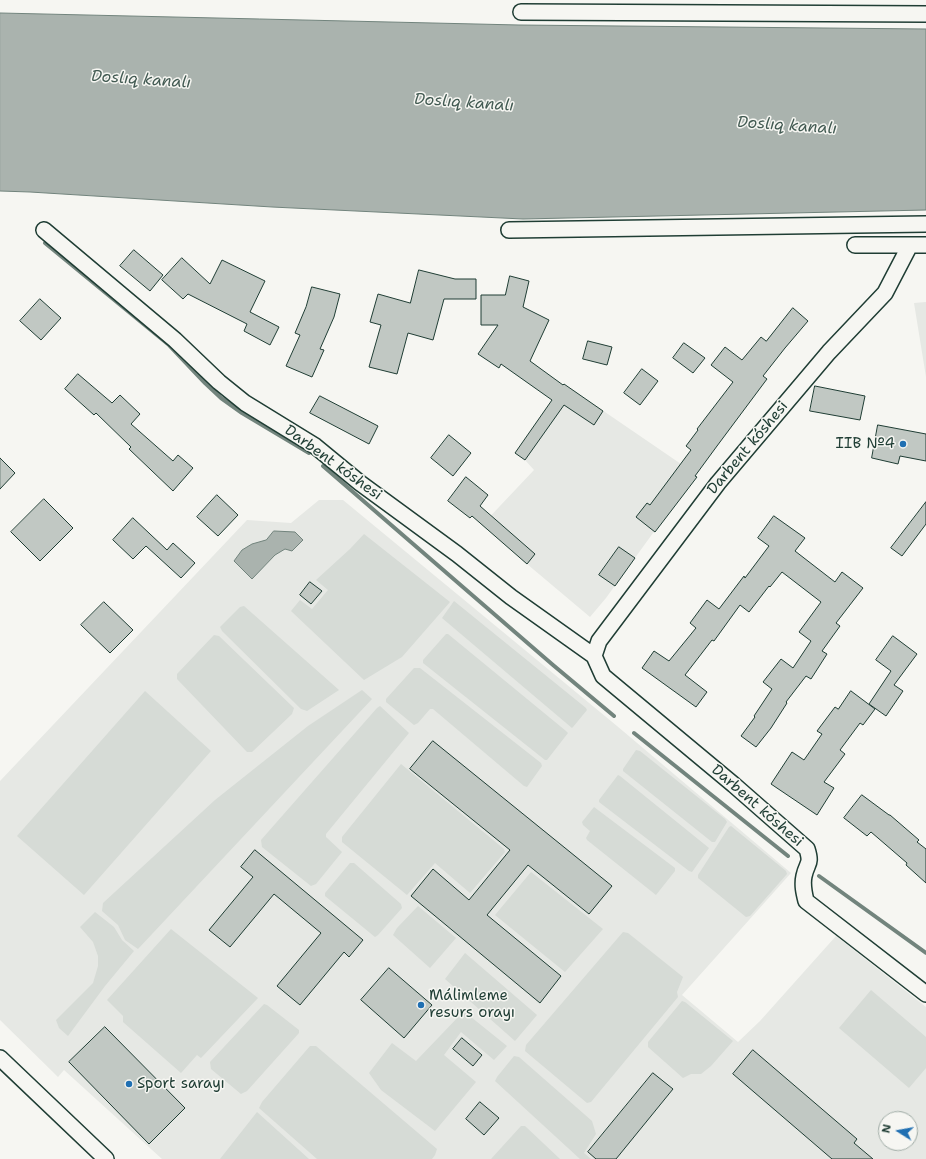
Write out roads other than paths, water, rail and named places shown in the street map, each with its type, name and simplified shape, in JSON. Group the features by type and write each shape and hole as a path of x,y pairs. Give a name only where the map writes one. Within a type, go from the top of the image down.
{"street":[{"path":"521,12 926,14"},
{"path":"509,230 926,224"},
{"name":"Darbent kóshesi","path":"44,230 175,340 219,382 245,403 315,446 360,483 457,554 511,597 594,656 603,676 734,785 807,849 810,860 804,876 802,888 806,901 926,994"},
{"path":"855,245 926,245"},
{"name":"Darbent kóshesi","path":"594,656 599,641 718,483 829,352 885,293 910,245"},
{"path":"0,1058 106,1159"}],"water":[{"name":"Doslıq kanalı","path":"0,13 519,25 926,29 926,210 523,219 272,207 0,191"},
{"path":"274,531 295,532 303,540 292,551 285,549 275,555 252,579 234,561 242,550 252,544 266,540"}],"waterway":[{"path":"45,243 169,345 221,398 242,413 309,453"},
{"path":"323,466 614,716"},
{"path":"634,733 788,856"},
{"path":"819,876 926,953"}],"place":[{"name":"IIB №4","path":"903,444"},
{"name":"Málimleme resurs orayı","path":"421,1005"},
{"name":"Sport sarayı","path":"129,1084"}]}
